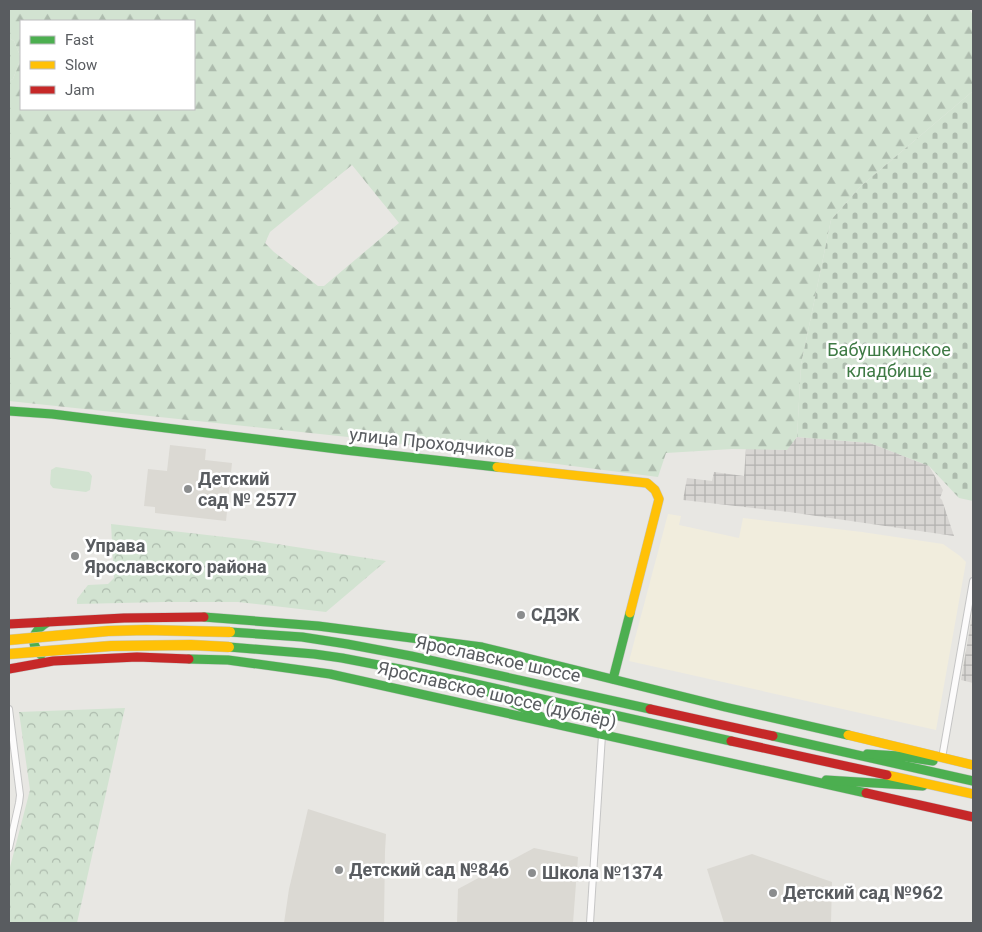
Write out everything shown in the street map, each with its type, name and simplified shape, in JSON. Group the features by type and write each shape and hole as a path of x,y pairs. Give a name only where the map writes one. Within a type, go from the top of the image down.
{"street":[{"name":"улица Проходчиков","path":"9,411 52,414 345,450 647,484 657,493 659,499 613,679"},
{"path":"942,758 973,581"},
{"name":"Ярославское шоссе (дублёр)","path":"9,624 124,618 210,617 318,626 482,647 724,707 968,764"},
{"path":"50,621 43,625 34,635 33,643 35,650 46,659 53,661"},
{"name":"Ярославское шоссе","path":"9,640 155,630 230,632 302,637 411,656 973,781"},
{"name":"Ярославское шоссе","path":"9,654 111,646 191,645 323,656 462,681 973,794"},
{"name":"Ярославское шоссе (дублёр)","path":"9,669 53,661 137,657 228,660 330,674 973,817"},
{"path":"462,681 497,695 558,725"},
{"path":"9,709 20,795 9,848"},
{"path":"590,923 602,735"},
{"path":"848,754 899,756 968,764"},
{"path":"806,780 836,780 939,787"}],"shaded area":[{"path":"797,437 870,443 929,466 943,490 940,498 954,536 789,512 683,500 687,478 712,481 714,472 744,476 746,448 786,450"},
{"name":"Детский сад № 2577","path":"170,445 206,449 205,460 232,463 226,521 155,513 155,507 144,506 148,469 167,471"},
{"path":"668,514 681,516 679,525 739,538 743,518 943,544 960,556 966,562 936,730 629,661"},
{"path":"973,610 973,683 961,680"},
{"name":"Детский сад №846","path":"308,809 386,834 384,923 284,923 289,889"},
{"name":"Школа №1374","path":"534,848 578,857 573,923 457,923 458,889"},
{"name":"Детский сад №962","path":"752,854 832,882 831,923 724,923 707,869"}],"green space":[{"path":"9,9 969,9 973,15 973,91 861,186 831,220 801,365 797,437 787,450 732,449 666,453 658,477 348,437 9,401 9,81 13,79 20,61 20,110 195,110 195,20 20,20 20,56 14,41 9,38","holes":["352,165 399,223 324,286 318,286 265,243 270,232"]},
{"path":"9,38 14,41 20,61 13,79 9,81"},
{"name":"Бабушкинское кладбище","path":"973,91 973,501 959,498 929,466 870,443 797,437 801,365 831,220 861,186"},
{"path":"56,467 89,472 92,476 90,490 86,492 53,488 50,484 51,470"},
{"path":"111,524 251,540 386,561 326,612 238,602 77,604 77,599 88,585 108,584 114,578"},
{"path":"125,708 77,923 9,923 9,871 30,790 19,712"}],"traffic: fast":[{"path":"9,411 52,414 497,467"},
{"path":"613,679 630,613"},
{"path":"204,617 318,626 482,647 725,707 848,735"},
{"path":"41,655 34,645 34,637 39,629 48,622"},
{"path":"230,632 302,637 347,644 411,656 650,709"},
{"path":"229,647 342,658 462,681 731,741"},
{"path":"189,659 228,660 330,674 866,793"},
{"path":"480,689 497,695 546,719"},
{"path":"773,736 973,781"},
{"path":"867,754 933,761"},
{"path":"826,780 923,786"}],"traffic: slow":[{"path":"497,467 647,483 655,490 659,499 630,613"},
{"path":"9,640 108,631 230,632"},
{"path":"9,654 111,646 191,645 229,647"},
{"path":"848,735 973,765"},
{"path":"887,775 973,794"}],"traffic: jam":[{"path":"9,624 124,618 204,617"},
{"path":"9,669 53,661 137,657 189,659"},
{"path":"650,709 773,736"},
{"path":"731,741 887,775"},
{"path":"866,793 973,817"}],"place":[{"name":"Детский сад № 2577","path":"188,489"},
{"name":"Управа Ярославского района","path":"75,556"},
{"name":"СДЭК","path":"521,615"},
{"name":"Детский сад №846","path":"339,870"},
{"name":"Школа №1374","path":"532,873"},
{"name":"Детский сад №962","path":"773,893"}]}
